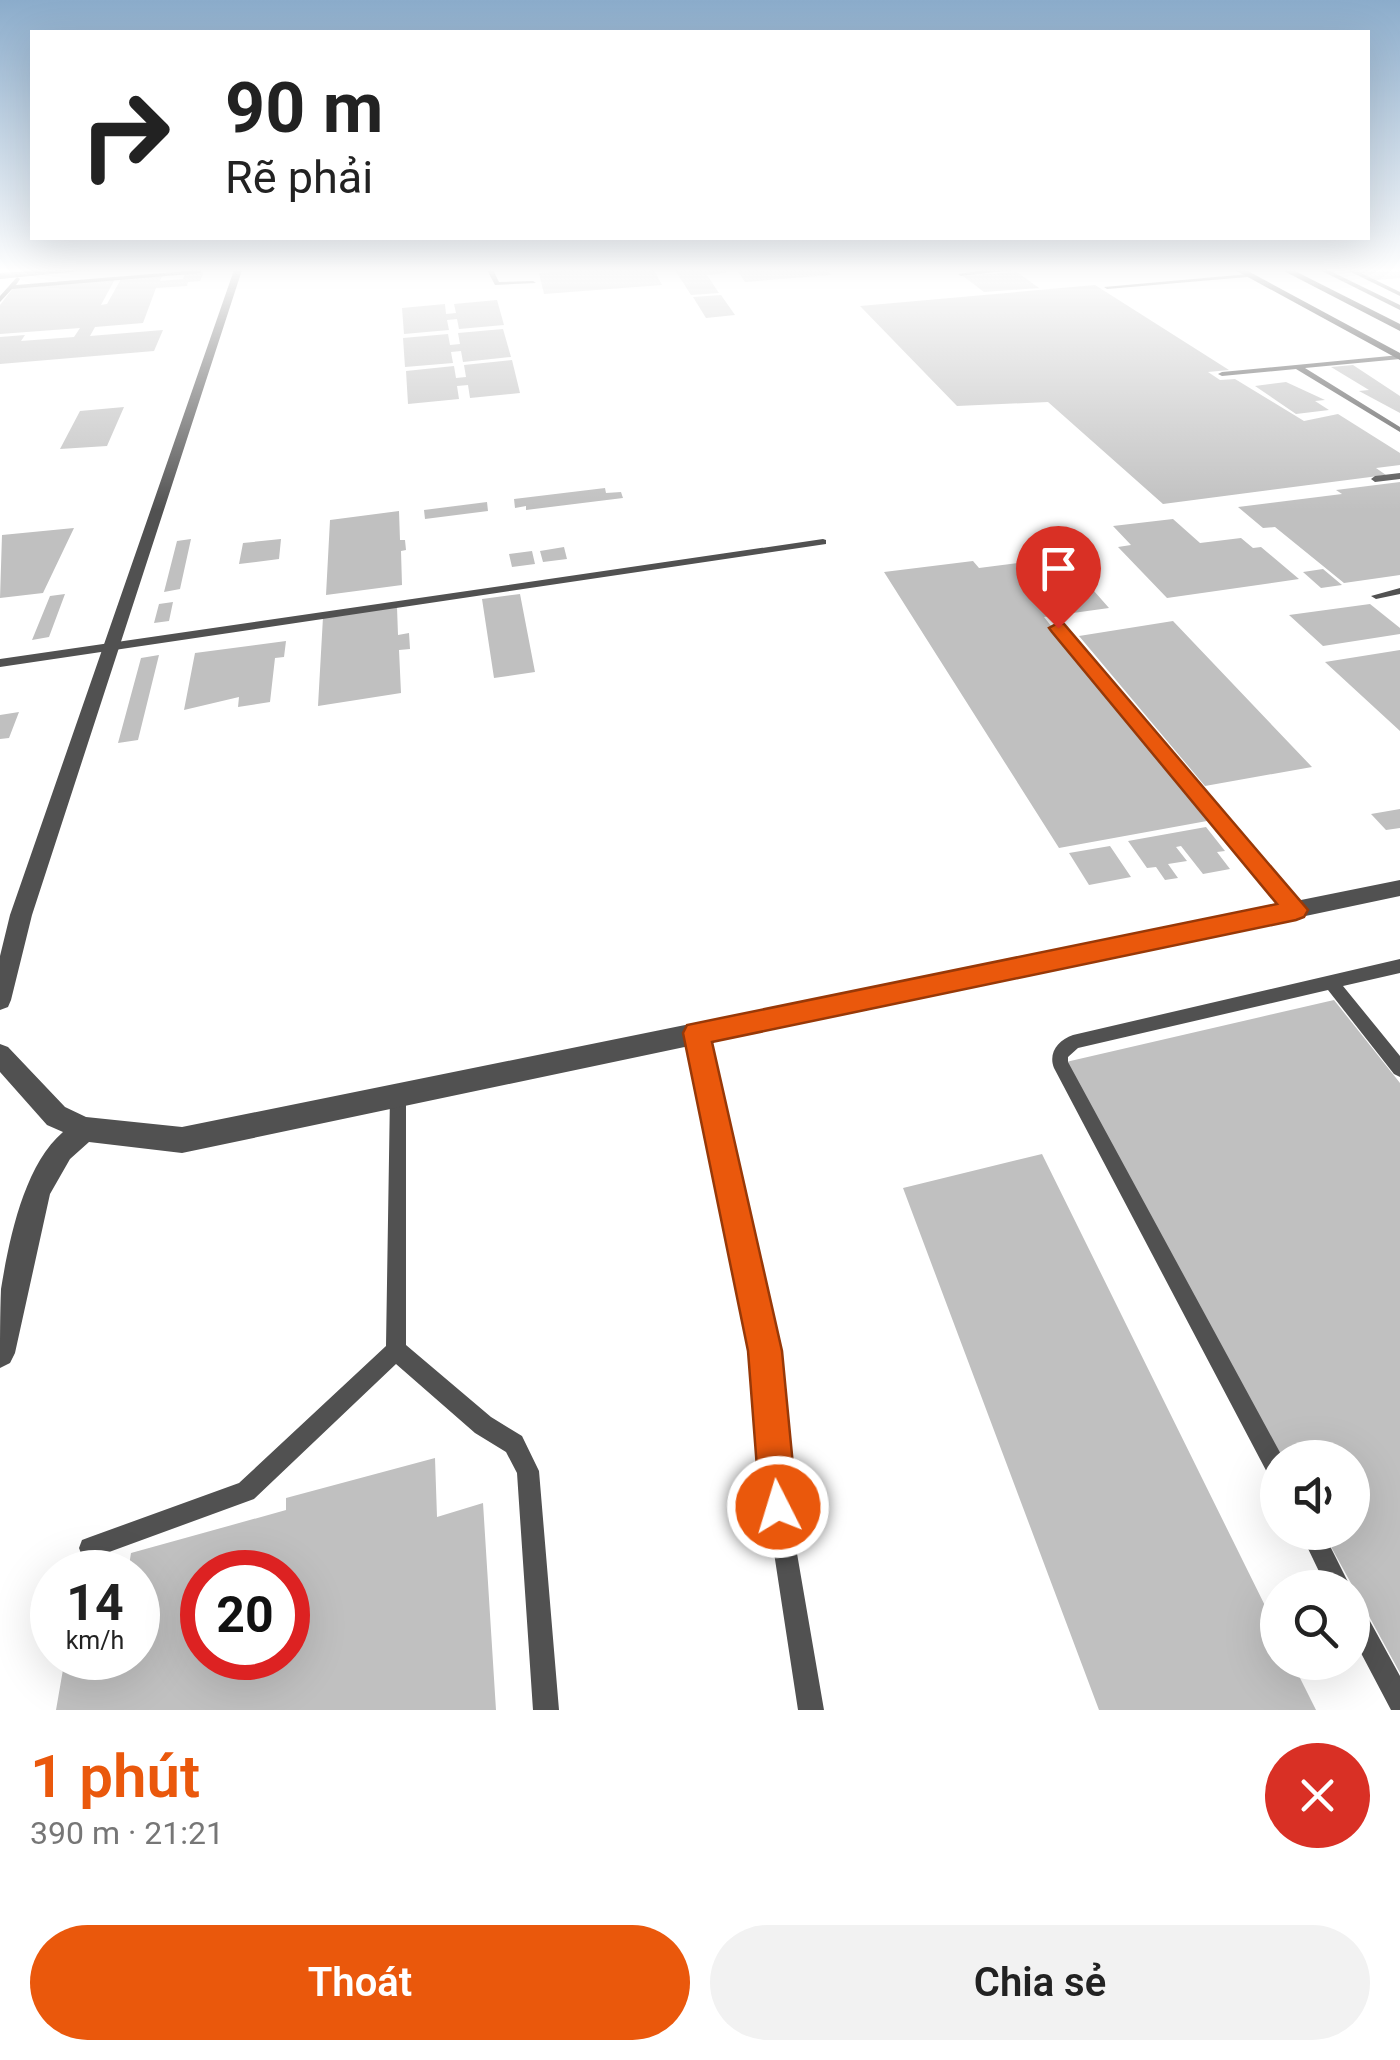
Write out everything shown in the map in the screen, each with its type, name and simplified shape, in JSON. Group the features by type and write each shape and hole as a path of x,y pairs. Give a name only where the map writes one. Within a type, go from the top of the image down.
{"street":[{"path":"0,1000 21,915 212,350"},
{"path":"0,1055 56,1116 85,1129 182,1140 1400,888"},
{"path":"0,1353 38,1190 61,1150 85,1129"}],"lane":[{"path":"1222,374 1400,357"},
{"path":"1298,367 1400,430"},
{"path":"1375,479 1400,476"},
{"path":"0,662 823,542"},
{"path":"1376,596 1400,591"},
{"path":"1058,628 1296,910"},
{"path":"1262,1440 1060,1062 1060,1054 1072,1042 1400,966"},
{"path":"1330,981 1400,1069"},
{"path":"697,1033 765,1351 778,1507 811,1710"},
{"path":"90,1548 246,1490 396,1350 398,1096"},
{"path":"396,1350 483,1425 514,1444 528,1470 546,1710"},
{"path":"1370,1645 1400,1701"}],"building":[{"path":"0,350 155,350 154,351 0,364"},
{"path":"404,350 509,350 511,357 463,362 461,351 451,352 453,363 405,367"},
{"path":"902,350 1197,350 1229,370 1208,372 1220,380 1235,379 1304,421 1338,414 1400,453 1400,465 1376,468 1386,475 1163,504 1048,402 957,406"},
{"path":"512,360 520,393 470,398 468,385 457,386 459,399 408,404 406,371 454,366 456,378 466,377 464,365"},
{"path":"1353,365 1400,396 1400,413 1359,391 1369,390 1331,367"},
{"path":"1286,382 1325,400 1315,401 1329,410 1296,414 1255,386"},
{"path":"124,407 107,446 60,449 80,411"},
{"path":"1400,482 1400,575 1344,583 1275,527 1263,528 1238,507 1342,494 1336,490"},
{"path":"605,488 606,493 621,492 623,498 526,510 526,506 515,508 514,499"},
{"path":"487,502 488,511 425,519 424,510"},
{"path":"399,511 400,540 405,540 406,550 401,551 402,585 326,595 330,520"},
{"path":"1173,519 1200,543 1241,538 1253,548 1261,547 1299,579 1167,598 1118,547 1131,545 1113,526"},
{"path":"74,528 43,593 0,598 2,535"},
{"path":"191,539 180,589 164,592 177,541"},
{"path":"281,539 279,559 239,564 243,543"},
{"path":"564,547 567,559 543,562 540,551"},
{"path":"532,551 535,564 512,567 509,554"},
{"path":"1064,557 1109,608 1044,617 1207,821 1059,848 884,572 973,561 979,568"},
{"path":"1323,569 1342,585 1321,588 1303,572"},
{"path":"65,594 49,637 32,640 50,596"},
{"path":"520,594 535,672 494,678 482,599"},
{"path":"173,602 169,621 154,623 159,604"},
{"path":"1370,604 1400,628 1400,634 1323,646 1289,615"},
{"path":"397,607 398,635 409,633 410,649 399,650 401,693 318,706 323,617"},
{"path":"1173,621 1312,767 1205,786 1079,636"},
{"path":"286,641 284,657 275,658 270,702 238,707 239,697 184,710 195,653"},
{"path":"1400,650 1400,731 1325,662"},
{"path":"159,655 138,740 118,743 141,658"},
{"path":"19,712 9,738 0,739 0,715"},
{"path":"1400,809 1400,828 1386,830 1371,814"},
{"path":"1206,827 1225,851 1217,852 1230,869 1203,874 1181,846 1176,847 1187,861 1168,864 1178,878 1165,880 1156,867 1147,868 1128,841"},
{"path":"1110,846 1131,877 1089,885 1069,853"},
{"path":"1334,1000 1400,1083 1400,1673 1370,1618 1370,1570 1344,1570 1333,1550 1370,1550 1370,1440 1272,1440 1066,1062"},
{"path":"1042,1154 1260,1596 1260,1680 1301,1680 1316,1710 1099,1710 903,1188"},
{"path":"435,1458 437,1517 483,1503 496,1710 56,1710 61,1680 160,1680 160,1550 142,1550 286,1510 286,1498"}],"route":[{"path":"778,1507 765,1351 697,1033 1296,910 1058,628"}]}
